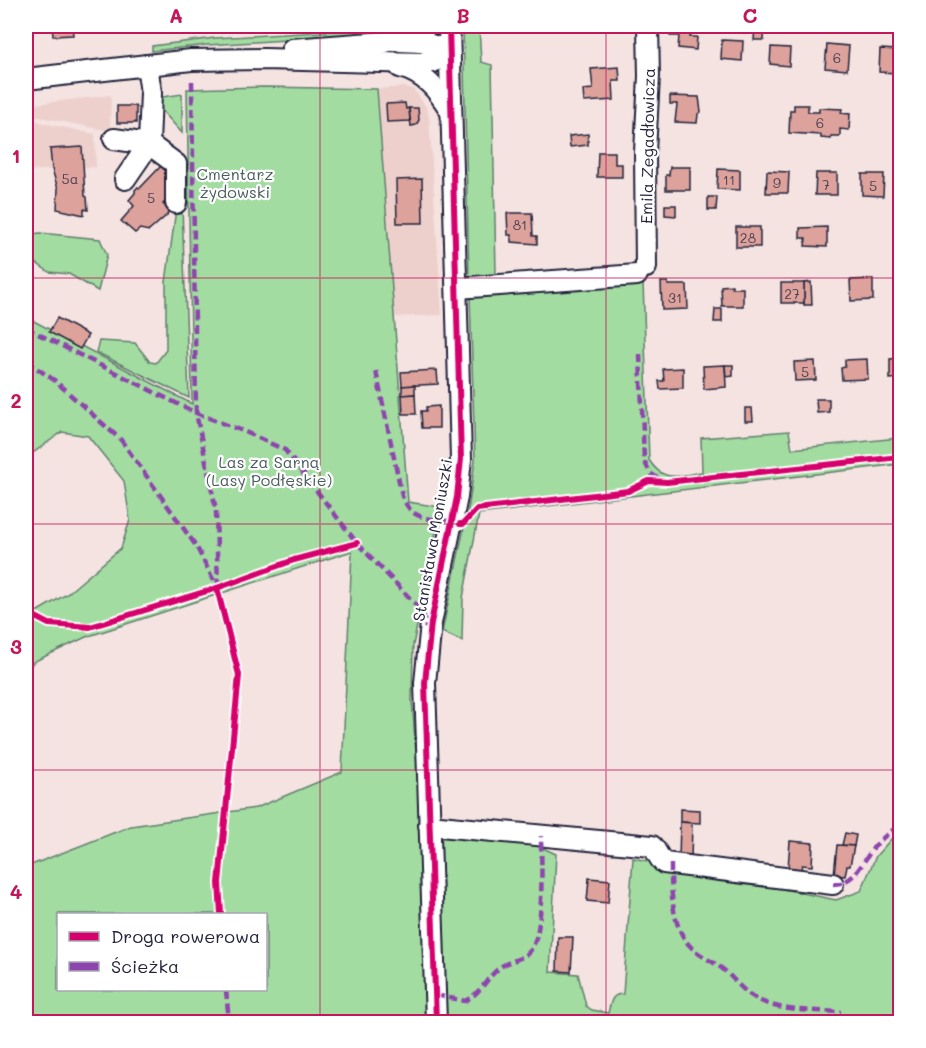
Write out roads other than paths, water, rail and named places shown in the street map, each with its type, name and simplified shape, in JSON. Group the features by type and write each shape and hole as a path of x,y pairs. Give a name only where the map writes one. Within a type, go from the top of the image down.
{"street":[{"path":"386,42 415,35 427,26"},
{"name":"Stanisława Moniuszki","path":"436,1023 425,713 426,663 435,597 457,497 461,459 449,26"},
{"name":"Emila Zegadłowicza","path":"457,288 642,271 649,76 648,26"},
{"path":"26,79 264,51 386,42 422,42 449,51"},
{"path":"191,60 433,62 449,51"},
{"path":"386,63 413,70 426,79 440,94 450,110"},
{"path":"125,179 148,144 151,93 147,64"},
{"path":"114,140 148,144 176,164 176,203"},
{"path":"429,825 652,846 664,863 833,884"}],"park label":[{"name":"Cmentarz żydowski","path":"235,182"},
{"name":"Las za Sarną (Lasy Podłęskie)","path":"269,470"}]}
